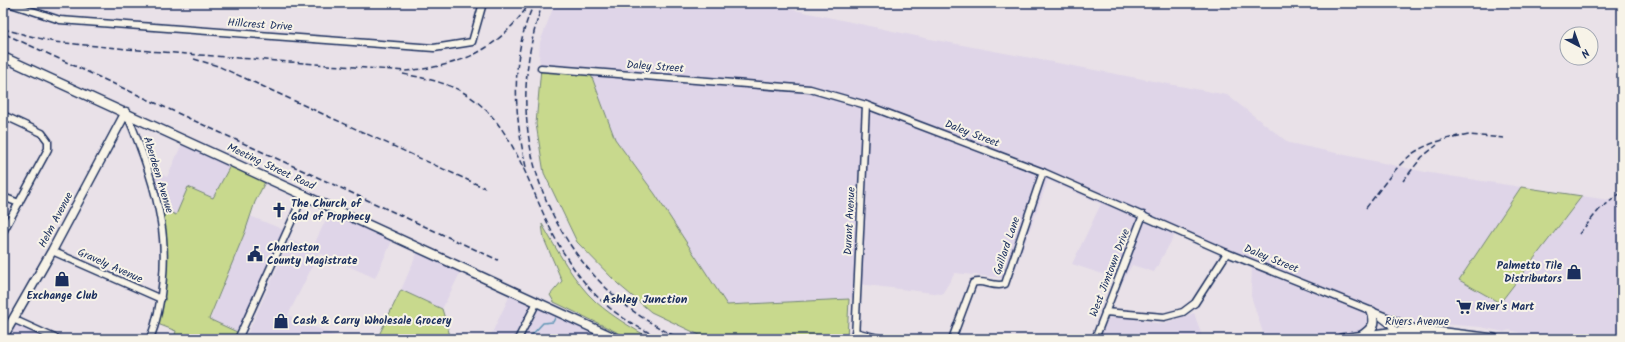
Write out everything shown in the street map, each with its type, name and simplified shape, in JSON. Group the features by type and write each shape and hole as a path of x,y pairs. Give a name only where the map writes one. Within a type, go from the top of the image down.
{"main road":[{"path":"1362,336 1373,327 1374,322 1372,312"},
{"name":"Rivers Avenue","path":"1341,339 1362,336 1399,335 1424,332 1494,339"}],"street":[{"name":"Hillcrest Drive","path":"8,3 60,20 434,48 472,42 483,3"},
{"name":"Meeting Street Road","path":"3,56 616,339"},
{"name":"Daley Street","path":"541,68 810,89 866,105 1043,172 1227,253 1424,332"},
{"name":"Durant Avenue","path":"854,339 866,105"},
{"name":"Helm Avenue","path":"3,337 52,251 126,112"},
{"name":"Aberdeen Avenue","path":"126,112 152,183 161,223 163,263 161,300 150,339"},
{"path":"3,115 42,133 48,141 48,149 3,232"},
{"name":"Gaillard Lane","path":"952,339 973,283 978,281 999,286 1005,284 1043,172"},
{"path":"239,339 304,194"},
{"path":"3,198 19,203"},
{"name":"West Jimtown Drive","path":"1095,339 1143,215"},
{"name":"Gravely Avenue","path":"52,251 161,300"},
{"path":"1105,312 1164,318 1183,312 1194,303 1227,253"},
{"path":"518,339 537,302"},
{"name":"Daley Street","path":"1372,312 1390,324 1399,335"},
{"path":"13,319 57,339"},
{"path":"855,332 882,339"}],"shaded area":[{"path":"555,3 762,3 930,39 1227,95 1289,143 1430,173 1521,187 1459,280 1500,303 1582,196 1622,202 1622,339 1543,339 1509,330 1504,332 1481,327 1430,323 1424,332 1366,309 1370,322 1369,326 1362,331 1318,339 1265,339 1251,296 1252,262 1177,231 1154,272 1132,265 1123,281 1072,264 1101,204 1048,180 1012,279 955,273 942,294 858,284 857,298 727,305 655,194 615,139 590,72 541,68 539,58 540,42"},
{"path":"182,144 230,166 213,198 176,215 165,210 159,212 146,167 167,177"},
{"path":"330,211 392,241 375,278 319,253 288,315 337,337 336,339 245,339 290,240 312,249"},
{"path":"250,216 284,230 237,332 210,320"},
{"path":"418,251 461,271 442,309 401,290"},
{"path":"511,293 617,339 489,339"},
{"path":"1194,313 1203,339 1091,339 1098,318 1127,318 1162,324"},
{"path":"3,320 17,324 50,339 3,339"}],"green space":[{"path":"541,68 590,72 615,139 655,194 727,305 849,299 847,339 708,339 651,312 618,284 577,242 544,173 536,124"},
{"path":"230,166 265,182 255,202 245,232 209,319 237,332 234,339 174,339 176,331 155,323 163,263 159,212 165,210 176,215 188,187 213,198"},
{"path":"1521,187 1582,196 1500,303 1459,280"},
{"path":"542,224 566,265 588,294 616,317 652,339 631,339 554,302 550,295 562,281 544,239"},
{"path":"401,290 442,309 451,339 377,339"}],"waterway":[{"path":"528,339 543,323 553,322 555,318"}],"railway":[{"path":"3,29 54,42 405,71 444,65 461,60 476,53 505,33 530,3"},
{"path":"543,3 531,44 526,86 527,127 535,167 548,205 568,241 593,274 624,304 651,323 680,339"},
{"path":"526,167 519,126 516,85 521,45 533,6"},
{"path":"5,34 498,260"},
{"path":"194,59 218,66 485,188"},
{"path":"403,74 433,80 450,86 473,99 492,116 507,137 520,160 553,233 565,255 577,272 590,289 605,304 632,323 662,339"},
{"path":"1454,138 1469,135 1504,138"},
{"path":"1366,208 1393,172 1412,154 1428,145 1458,136"},
{"path":"1403,181 1422,157 1437,145"},
{"path":"1579,234 1599,210 1622,192"}],"place":[{"name":"The Church of God of Prophecy","path":"279,210"},
{"name":"Charleston County Magistrate","path":"255,254"},
{"name":"Palmetto Tile Distributors","path":"1574,272"},
{"name":"Exchange Club","path":"62,279"},
{"name":"River's Mart","path":"1464,307"},
{"name":"Cash & Carry Wholesale Grocery","path":"281,321"}],"district":[{"name":"Ashley Junction","path":"645,299"}]}
